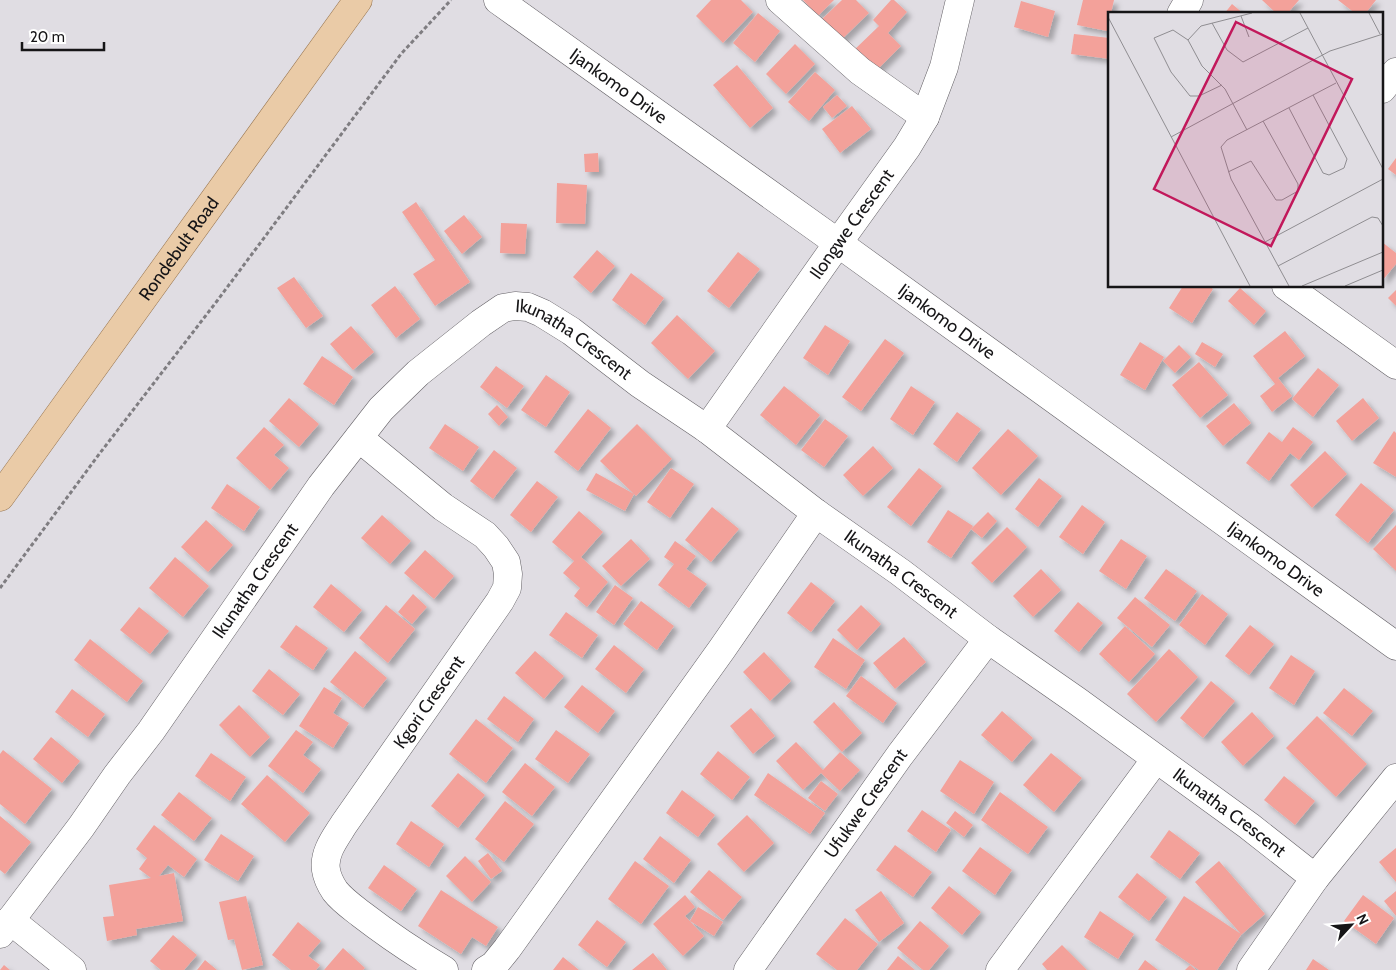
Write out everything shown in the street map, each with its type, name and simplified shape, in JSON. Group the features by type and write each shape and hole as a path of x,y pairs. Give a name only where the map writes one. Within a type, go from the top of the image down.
{"main road":[{"name":"Rondebult Road","path":"0,497 358,0"}],"street":[{"name":"Ijankomo Drive","path":"498,0 838,242 1396,646"},
{"path":"780,0 860,72 925,116"},
{"name":"Ilongwe Crescent","path":"707,429 907,147 925,116 944,67 960,0"},
{"path":"1182,12 1189,0"},
{"path":"1384,87 1396,72"},
{"path":"1289,288 1396,365"},
{"name":"Ikunatha Crescent","path":"72,970 5,927 81,827 116,774 152,731 321,486 381,410 418,373 481,323 503,308 515,306 528,307 542,313 571,331 640,384 707,429 816,513 900,572 988,639 1249,826 1315,878"},
{"name":"Kgori Crescent","path":"359,438 443,507 485,535 506,562 508,574 507,588 500,601 344,824 326,858 326,868 331,884 344,901 376,925 444,970"},
{"path":"486,970 494,966 507,949 722,650 816,513"},
{"name":"Ufukwe Crescent","path":"748,970 900,755 988,639"},
{"path":"1000,970 1156,759"},
{"path":"1251,970 1315,878 1396,778"}],"path":[{"path":"0,588 401,54 450,0"}],"building":[{"path":"711,0 741,0 753,12 723,43 696,16"},
{"path":"803,0 834,0 818,16"},
{"path":"842,0 856,0 869,13 839,42 819,22"},
{"path":"891,0 894,0 907,12 888,33 901,46 873,74 852,52 879,26 873,20"},
{"path":"1083,0 1114,0 1111,12 1108,12 1107,31 1077,25"},
{"path":"1262,0 1299,0 1289,12 1275,12"},
{"path":"1338,0 1376,0 1367,12 1353,12"},
{"path":"1021,1 1055,11 1048,37 1014,27"},
{"path":"1232,4 1242,12 1226,12"},
{"path":"758,13 780,31 755,62 733,43"},
{"path":"1074,34 1108,38 1108,59 1071,54"},
{"path":"795,44 815,64 786,94 766,74"},
{"path":"737,65 773,108 750,128 713,85"},
{"path":"815,72 835,90 809,121 788,102"},
{"path":"837,95 847,106 832,118 823,107"},
{"path":"852,106 871,129 840,153 822,129"},
{"path":"598,153 599,172 585,172 584,154"},
{"path":"1396,158 1396,175 1388,169"},
{"path":"557,183 587,185 585,224 556,223"},
{"path":"416,202 470,282 435,306 413,274 435,260 402,212"},
{"path":"464,215 482,237 462,254 444,231"},
{"path":"501,223 527,224 525,254 500,253"},
{"path":"1384,244 1396,253 1396,264 1384,279"},
{"path":"597,250 615,266 591,293 573,277"},
{"path":"738,252 760,269 729,308 707,291"},
{"path":"631,273 664,298 645,325 612,300"},
{"path":"294,277 323,316 306,328 277,288"},
{"path":"395,286 420,319 396,338 371,305"},
{"path":"1182,288 1213,289 1192,323 1169,308"},
{"path":"1240,288 1266,311 1254,325 1228,301"},
{"path":"1396,290 1396,306 1388,298"},
{"path":"677,315 715,351 688,379 651,343"},
{"path":"825,325 850,341 828,375 803,358"},
{"path":"351,326 374,352 353,370 330,344"},
{"path":"1285,331 1305,356 1278,378 1292,396 1272,412 1260,396 1275,384 1253,356"},
{"path":"885,339 904,353 861,411 842,397"},
{"path":"1140,342 1164,357 1145,390 1120,375"},
{"path":"1202,342 1223,354 1215,367 1195,354"},
{"path":"1179,345 1191,357 1175,373 1163,361"},
{"path":"322,356 353,377 334,405 303,384"},
{"path":"1199,362 1228,395 1200,418 1172,385"},
{"path":"496,366 524,386 507,408 480,387"},
{"path":"1318,368 1339,385 1313,417 1292,399"},
{"path":"546,375 570,392 546,427 521,410"},
{"path":"784,386 820,415 796,445 760,415"},
{"path":"911,386 935,402 913,435 890,419"},
{"path":"289,398 319,424 299,447 269,421"},
{"path":"1363,398 1379,418 1352,441 1336,421"},
{"path":"1234,403 1251,423 1223,446 1206,426"},
{"path":"497,405 508,417 499,426 488,414"},
{"path":"588,409 611,428 578,471 554,452"},
{"path":"957,412 981,429 957,462 933,444"},
{"path":"825,419 848,436 824,467 801,450"},
{"path":"445,424 479,447 463,471 429,448"},
{"path":"637,424 672,459 636,496 600,461"},
{"path":"264,427 284,445 274,455 289,468 270,490 236,458"},
{"path":"1293,427 1313,442 1299,460 1290,453 1269,481 1246,463 1269,432 1282,442"},
{"path":"1008,429 1038,456 1001,495 972,468"},
{"path":"1394,431 1396,433 1396,477 1373,463"},
{"path":"873,446 893,468 863,496 843,475"},
{"path":"494,450 517,468 493,499 470,481"},
{"path":"1325,451 1347,474 1312,508 1290,485"},
{"path":"671,468 694,484 670,518 647,502"},
{"path":"919,468 942,486 911,526 887,507"},
{"path":"596,473 634,494 625,511 586,490"},
{"path":"1039,478 1062,496 1038,527 1015,509"},
{"path":"537,481 558,497 531,532 510,515"},
{"path":"1361,483 1394,510 1368,543 1335,515"},
{"path":"227,484 260,507 244,531 211,508"},
{"path":"1082,505 1105,522 1083,554 1059,537"},
{"path":"712,507 739,529 711,562 685,540"},
{"path":"948,510 973,526 951,558 927,542"},
{"path":"579,511 603,532 581,557 608,582 587,607 574,596 580,588 563,573 574,561 552,542"},
{"path":"988,512 997,521 982,538 971,529"},
{"path":"382,515 411,541 390,564 361,538"},
{"path":"206,520 233,545 208,572 181,547"},
{"path":"1396,525 1396,571 1373,549"},
{"path":"1007,527 1027,547 992,583 971,563"},
{"path":"631,539 650,559 621,586 602,566"},
{"path":"1121,539 1147,556 1126,589 1099,571"},
{"path":"675,541 696,556 686,569 707,584 689,608 658,585 674,564 664,557"},
{"path":"425,550 454,576 434,599 404,573"},
{"path":"175,557 209,586 183,617 149,588"},
{"path":"1041,569 1061,590 1033,617 1013,596"},
{"path":"1166,569 1197,591 1175,621 1144,598"},
{"path":"811,582 835,601 811,632 787,613"},
{"path":"331,584 362,610 344,632 313,607"},
{"path":"615,585 633,598 614,625 596,612"},
{"path":"413,594 427,607 412,624 398,612"},
{"path":"1202,594 1228,614 1205,645 1179,625"},
{"path":"1135,597 1170,625 1152,647 1117,618"},
{"path":"641,601 674,626 657,650 623,624"},
{"path":"1078,602 1103,623 1079,652 1054,631"},
{"path":"386,605 415,629 388,663 359,638"},
{"path":"861,605 881,624 857,650 837,630"},
{"path":"139,607 169,631 150,654 120,630"},
{"path":"566,612 598,635 582,658 549,635"},
{"path":"296,625 328,648 313,670 280,647"},
{"path":"1250,625 1274,644 1249,675 1225,656"},
{"path":"1125,626 1155,654 1129,682 1099,654"},
{"path":"904,637 926,662 895,689 873,663"},
{"path":"833,638 865,660 846,689 814,667"},
{"path":"90,639 143,681 127,702 74,660"},
{"path":"614,645 644,669 626,693 595,669"},
{"path":"1169,649 1198,677 1156,722 1127,694"},
{"path":"355,651 387,678 363,708 330,682"},
{"path":"535,651 564,676 544,699 515,673"},
{"path":"764,652 791,681 770,701 743,672"},
{"path":"1291,655 1315,671 1294,705 1269,688"},
{"path":"269,669 300,694 283,715 252,691"},
{"path":"861,676 897,703 883,723 846,696"},
{"path":"1211,681 1235,701 1203,738 1180,718"},
{"path":"582,685 615,711 598,733 564,707"},
{"path":"324,687 342,698 333,713 349,723 333,748 299,726"},
{"path":"1344,688 1373,711 1352,736 1323,713"},
{"path":"72,689 105,714 88,737 55,712"},
{"path":"504,696 534,719 518,742 487,719"},
{"path":"834,702 862,733 842,752 813,722"},
{"path":"239,705 270,737 250,757 219,725"},
{"path":"751,708 775,736 753,754 730,726"},
{"path":"1002,711 1033,738 1012,762 981,735"},
{"path":"1252,712 1274,736 1243,766 1221,742"},
{"path":"1317,716 1367,764 1336,797 1286,748"},
{"path":"476,719 513,748 486,783 449,754"},
{"path":"296,730 313,742 303,755 321,769 303,793 268,766"},
{"path":"556,730 590,754 568,783 535,759"},
{"path":"51,737 80,761 62,783 33,759"},
{"path":"796,742 823,770 840,752 860,770 840,791 821,773 803,790 776,761"},
{"path":"3,750 52,789 25,824 0,804 0,754"},
{"path":"718,751 750,777 732,800 700,774"},
{"path":"211,753 246,777 230,801 195,776"},
{"path":"1051,753 1082,778 1054,812 1023,785"},
{"path":"960,760 994,782 974,814 940,791"},
{"path":"525,763 555,787 532,816 502,792"},
{"path":"458,773 485,795 458,828 431,806"},
{"path":"768,773 825,813 810,834 754,795"},
{"path":"267,775 310,813 285,842 241,804"},
{"path":"1284,776 1315,801 1295,825 1264,800"},
{"path":"821,781 838,794 825,811 808,798"},
{"path":"682,790 715,815 698,837 666,813"},
{"path":"179,792 212,818 194,841 161,815"},
{"path":"1000,792 1048,827 1028,854 981,820"},
{"path":"505,801 534,824 504,862 475,839"},
{"path":"922,810 951,830 936,852 907,831"},
{"path":"955,811 973,825 964,837 946,823"},
{"path":"747,815 774,843 744,872 717,844"},
{"path":"0,816 31,842 5,874 0,870"},
{"path":"411,821 444,844 429,867 396,844"},
{"path":"154,825 197,859 184,877 168,865 159,876 174,873 183,921 136,929 137,935 107,941 103,917 114,916 109,885 151,878 139,869 147,858 136,849"},
{"path":"1169,830 1200,853 1180,879 1150,857"},
{"path":"221,834 254,856 238,881 204,860"},
{"path":"660,836 691,860 674,883 643,859"},
{"path":"895,845 932,872 913,897 876,870"},
{"path":"980,847 1012,870 995,895 962,871"},
{"path":"1396,848 1396,882 1379,862"},
{"path":"488,853 502,871 491,879 478,861"},
{"path":"465,856 491,882 472,902 446,876"},
{"path":"635,861 669,886 641,924 608,899"},
{"path":"1219,861 1265,914 1241,935 1217,970 1199,970 1155,940 1184,896 1241,934 1195,882"},
{"path":"384,865 417,889 401,911 368,888"},
{"path":"709,870 742,897 723,920 690,892"},
{"path":"1137,873 1167,897 1149,921 1118,897"},
{"path":"949,886 981,912 962,935 931,908"},
{"path":"441,890 498,927 486,946 472,937 461,954 418,926"},
{"path":"881,891 904,923 879,942 855,910"},
{"path":"1396,891 1396,916 1384,901"},
{"path":"685,895 695,907 685,916 704,936 683,956 653,924"},
{"path":"1363,895 1394,918 1376,944 1344,921"},
{"path":"246,896 263,965 242,970 234,939 228,940 219,902"},
{"path":"698,907 723,922 714,936 690,921"},
{"path":"1100,911 1134,934 1118,959 1084,937"},
{"path":"845,918 878,944 857,970 837,970 816,954"},
{"path":"597,920 626,942 607,967 578,945"},
{"path":"920,921 949,946 929,970 923,970 897,948"},
{"path":"298,922 321,941 308,956 320,965 316,970 291,970 272,955"},
{"path":"173,935 197,955 184,970 161,970 150,961"},
{"path":"1062,945 1087,970 1047,970 1042,964"},
{"path":"343,948 365,968 363,970 324,970"},
{"path":"653,953 667,970 632,970"},
{"path":"898,956 915,970 887,970"},
{"path":"563,957 579,970 553,970"},
{"path":"1313,959 1329,970 1306,970"},
{"path":"205,960 217,970 197,970"},
{"path":"1145,960 1158,970 1138,970"},
{"path":"4,965 10,970 0,970"},
{"path":"1190,965 1196,970 1185,970"}]}
